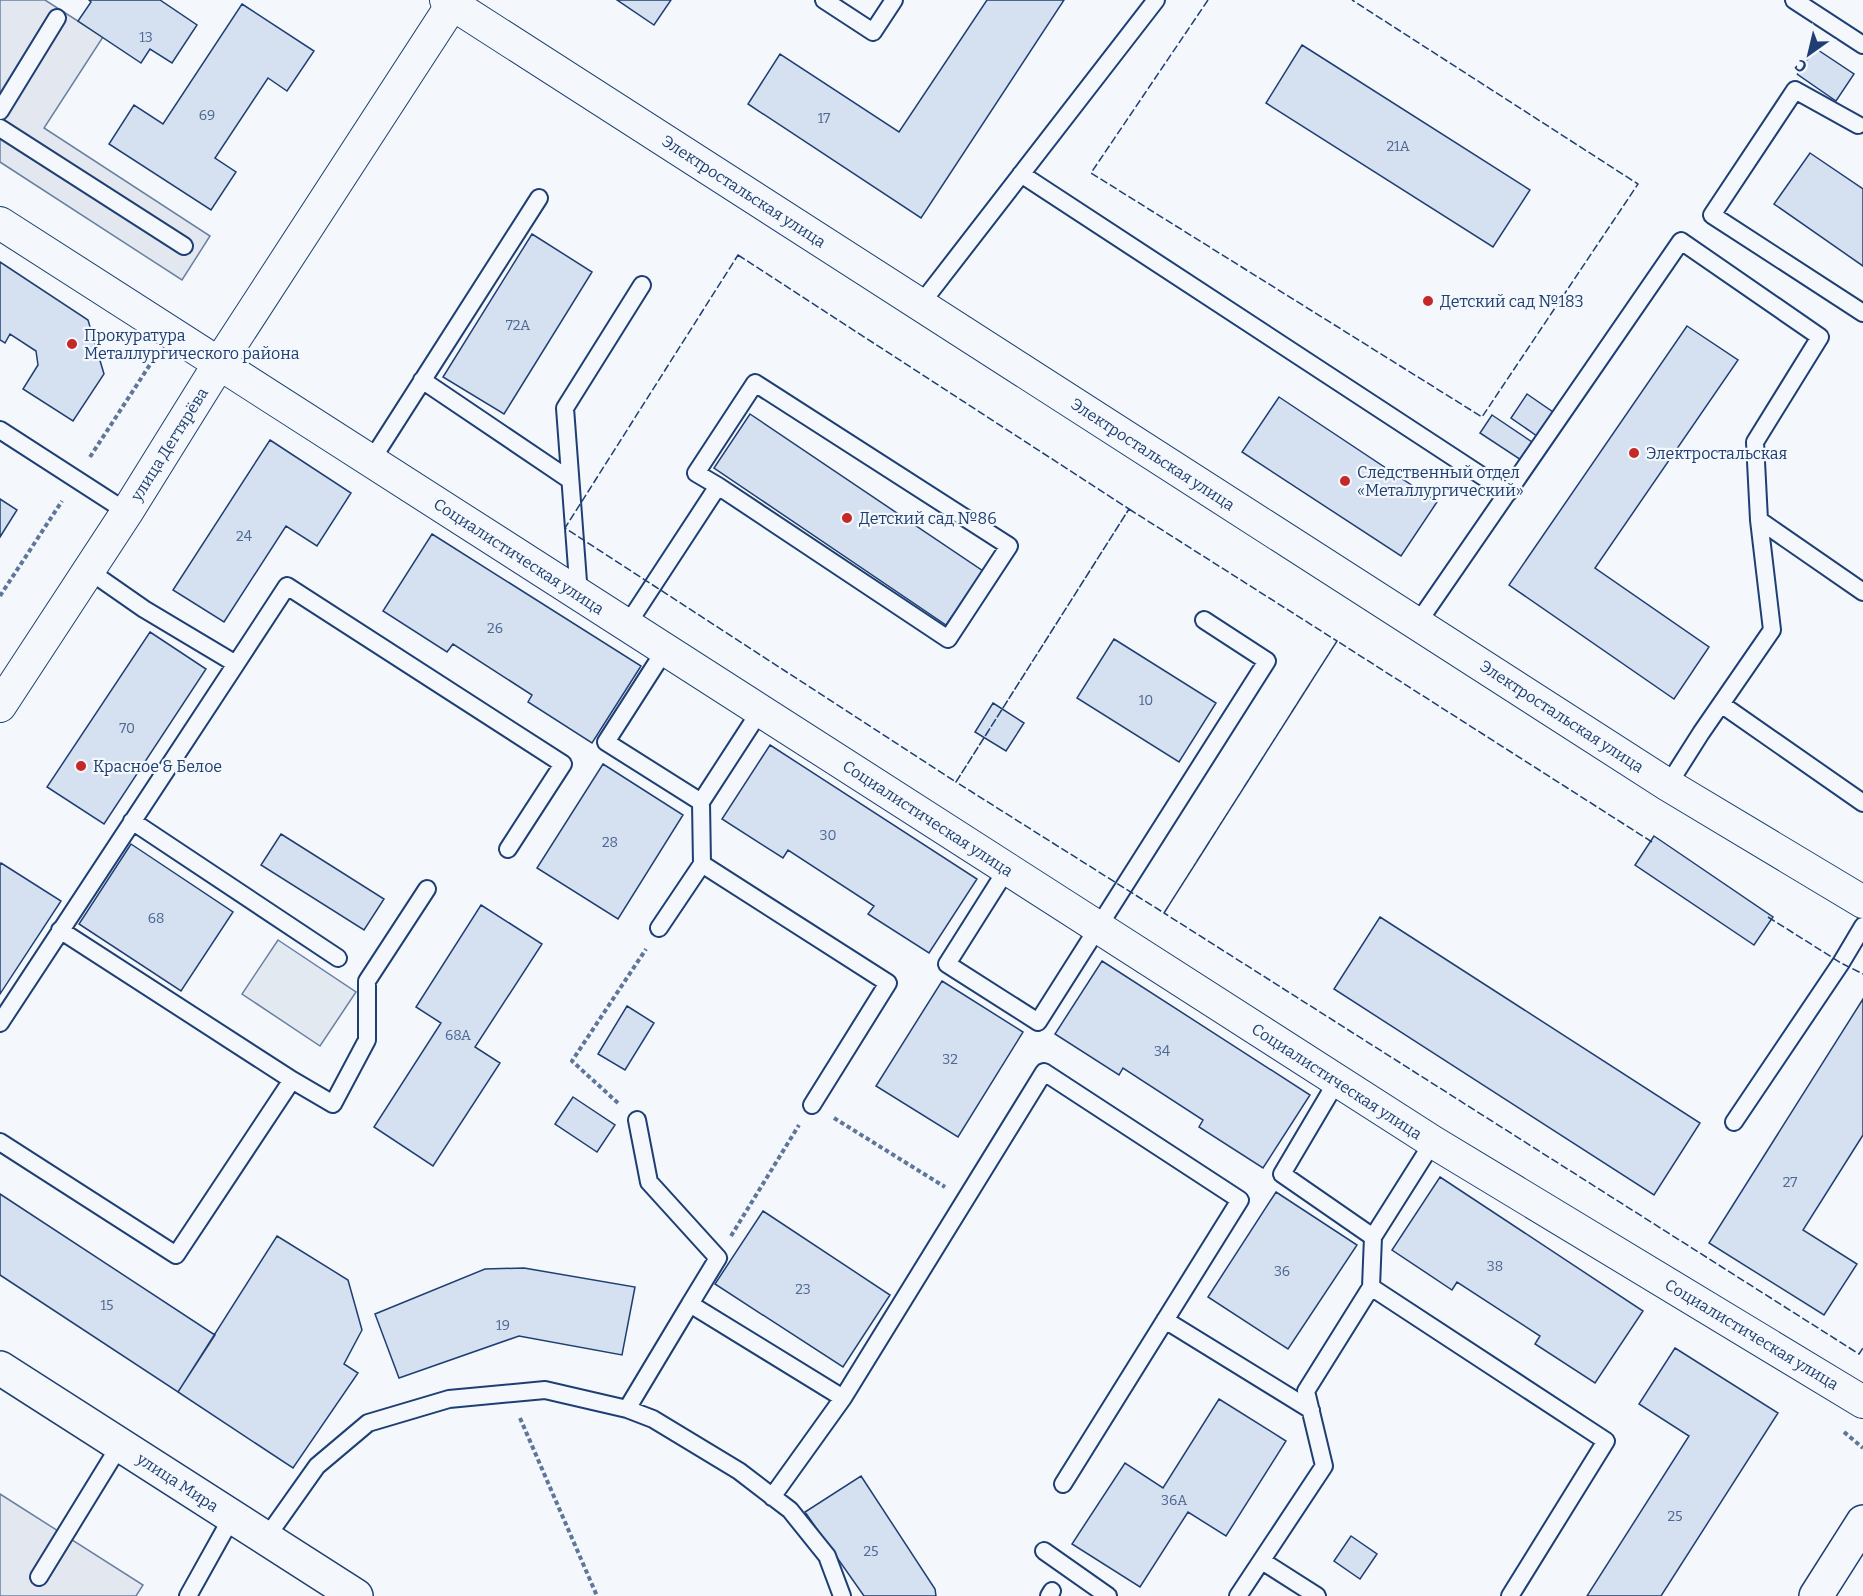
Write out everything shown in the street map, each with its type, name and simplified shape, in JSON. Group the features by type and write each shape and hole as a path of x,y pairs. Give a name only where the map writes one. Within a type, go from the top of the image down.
{"main road":[{"name":"улица Мира","path":"0,1368 356,1596"},
{"path":"1816,1596 1863,1522"}],"street":[{"name":"Электростальская улица","path":"451,1 1668,785 1863,903"},
{"name":"улица Дегтярёва","path":"0,706 127,512 451,1"},
{"name":"Социалистическая улица","path":"0,223 1433,1142 1863,1402"}],"lane":[{"path":"824,0 873,32 894,0"},
{"path":"920,305 1156,0"},
{"path":"1794,0 1863,45"},
{"path":"0,111 57,18"},
{"path":"1858,126 1795,90 1712,215 1863,313"},
{"path":"0,128 184,246"},
{"path":"1020,174 1508,493"},
{"path":"371,461 539,198"},
{"path":"1417,624 1681,241 1820,337 1755,442 1759,520 1772,630 1668,785"},
{"path":"579,595 565,408 642,285"},
{"path":"422,380 570,480"},
{"path":"755,383 1010,546 948,639 718,486 696,472 755,383"},
{"path":"0,430 127,512"},
{"path":"627,626 718,486"},
{"path":"1759,520 1863,592"},
{"path":"88,570 144,609 236,664"},
{"path":"0,1023 287,586 563,764 508,849"},
{"path":"1007,869 947,964 1038,1022 1267,661 1203,620"},
{"path":"665,650 606,742 702,802"},
{"path":"1722,704 1863,803"},
{"path":"659,928 702,864 702,802 760,711"},
{"path":"132,821 338,958"},
{"path":"702,864 888,983 812,1105"},
{"path":"60,930 333,1104 367,1040 367,981 427,889"},
{"path":"1734,1122 1841,963 1863,926"},
{"path":"772,1497 843,1398 1044,1072 1240,1200 1063,1484"},
{"path":"0,1142 176,1255 292,1080"},
{"path":"1337,1081 1282,1174 1373,1237"},
{"path":"627,1408 718,1258 649,1182 637,1120"},
{"path":"1238,1596 1324,1466 1306,1391 1371,1287 1373,1237 1433,1142"},
{"path":"1371,1287 1606,1441 1510,1596"},
{"path":"690,1304 843,1398"},
{"path":"1165,1320 1311,1410"},
{"path":"266,1538 317,1466 368,1423 449,1399 545,1390 627,1408 653,1419 740,1472 790,1510 827,1556 842,1596"},
{"path":"39,1577 120,1445"},
{"path":"188,1596 232,1517"},
{"path":"1044,1551 1108,1596"},
{"path":"1262,1561 1317,1596"}],"path":[{"path":"637,1120 572,1061 659,928"},
{"path":"718,1258 812,1105 966,1200"},
{"path":"509,1393 597,1596"}],"shaded area":[{"path":"0,0 45,0 103,37 44,128 210,236 182,280 0,162"},
{"path":"278,940 356,992 320,1046 242,994"},
{"path":"0,1494 143,1585 136,1596 0,1596"}],"building":[{"path":"89,0 160,0 197,25 172,63 150,49 141,63 78,21 91,2"},
{"path":"617,0 671,0 654,25"},
{"path":"987,0 1064,0 921,218 748,104 780,54 899,132"},
{"path":"242,4 314,51 287,91 268,78 215,158 236,172 211,210 109,144 134,105 163,124"},
{"path":"1302,45 1530,190 1493,247 1266,103"},
{"path":"1815,48 1854,74 1836,101 1797,74"},
{"path":"1810,153 1863,189 1863,266 1774,204"},
{"path":"532,234 592,272 504,414 443,377"},
{"path":"0,262 88,320 104,374 73,421 23,389 38,365 36,351 10,334 5,343 0,340"},
{"path":"1687,326 1738,360 1595,568 1709,647 1674,699 1509,585"},
{"path":"1527,394 1553,412 1537,436 1511,418"},
{"path":"1279,397 1437,502 1401,556 1242,452"},
{"path":"750,414 983,571 946,625 714,468"},
{"path":"1492,415 1532,442 1521,460 1480,433"},
{"path":"270,440 351,493 317,546 286,526 224,622 173,590"},
{"path":"0,499 17,510 0,537"},
{"path":"432,534 641,666 592,743 528,702 532,695 453,644 447,652 383,611"},
{"path":"150,632 206,669 104,824 47,787"},
{"path":"1114,639 1216,703 1179,762 1077,698"},
{"path":"993,703 1024,723 1006,751 975,732"},
{"path":"770,745 977,879 929,953 868,914 874,906 788,850 783,858 722,819"},
{"path":"603,764 683,815 618,919 537,868"},
{"path":"281,834 384,899 364,930 261,865"},
{"path":"1654,836 1773,917 1754,945 1635,865"},
{"path":"131,844 233,912 181,991 79,924"},
{"path":"1,863 61,901 0,994 0,865"},
{"path":"481,905 542,944 475,1047 500,1063 433,1166 374,1127 441,1023 416,1007"},
{"path":"1380,917 1700,1123 1654,1195 1334,989"},
{"path":"1102,961 1310,1095 1263,1168 1199,1127 1203,1120 1123,1068 1119,1075 1055,1034"},
{"path":"942,981 1023,1032 958,1137 876,1086"},
{"path":"1863,999 1863,1135 1803,1230 1857,1264 1824,1315 1709,1243"},
{"path":"627,1006 654,1023 625,1070 598,1054"},
{"path":"573,1097 615,1125 597,1152 555,1124"},
{"path":"1440,1177 1643,1311 1595,1383 1535,1344 1540,1336 1457,1282 1452,1290 1392,1250"},
{"path":"1276,1192 1357,1245 1288,1349 1208,1297"},
{"path":"0,1194 215,1335 178,1392 0,1275"},
{"path":"763,1211 890,1295 843,1367 715,1284"},
{"path":"277,1236 348,1280 362,1330 344,1364 358,1373 293,1468 178,1392"},
{"path":"524,1268 635,1287 622,1355 519,1336 399,1378 375,1314 485,1269"},
{"path":"1675,1348 1778,1413 1661,1596 1587,1596 1689,1436 1639,1404"},
{"path":"1219,1399 1286,1441 1226,1536 1188,1512 1140,1587 1072,1544 1125,1463 1163,1488"},
{"path":"861,1476 935,1589 936,1596 864,1596 805,1512"},
{"path":"1351,1536 1377,1554 1360,1579 1334,1561"}],"fence":[{"path":"1208,0 1091,173 1482,417 1638,184 1352,0"},
{"path":"738,255 1129,509 956,782 565,528 738,255"},
{"path":"1129,509 1337,641 1164,913 956,782 1129,509"},
{"path":"1652,842 1337,641 1164,913 1859,1354 1863,1348"},
{"path":"1768,917 1841,963 1863,974"}],"place":[{"name":"Детский сад №183","path":"1428,301"},
{"name":"Прокуратура Металлургического района","path":"72,344"},
{"name":"Электростальская","path":"1634,453"},
{"name":"Следственный отдел «Металлургический»","path":"1345,481"},
{"name":"Детский сад №86","path":"847,518"},
{"name":"Красное & Белое","path":"81,766"}]}
